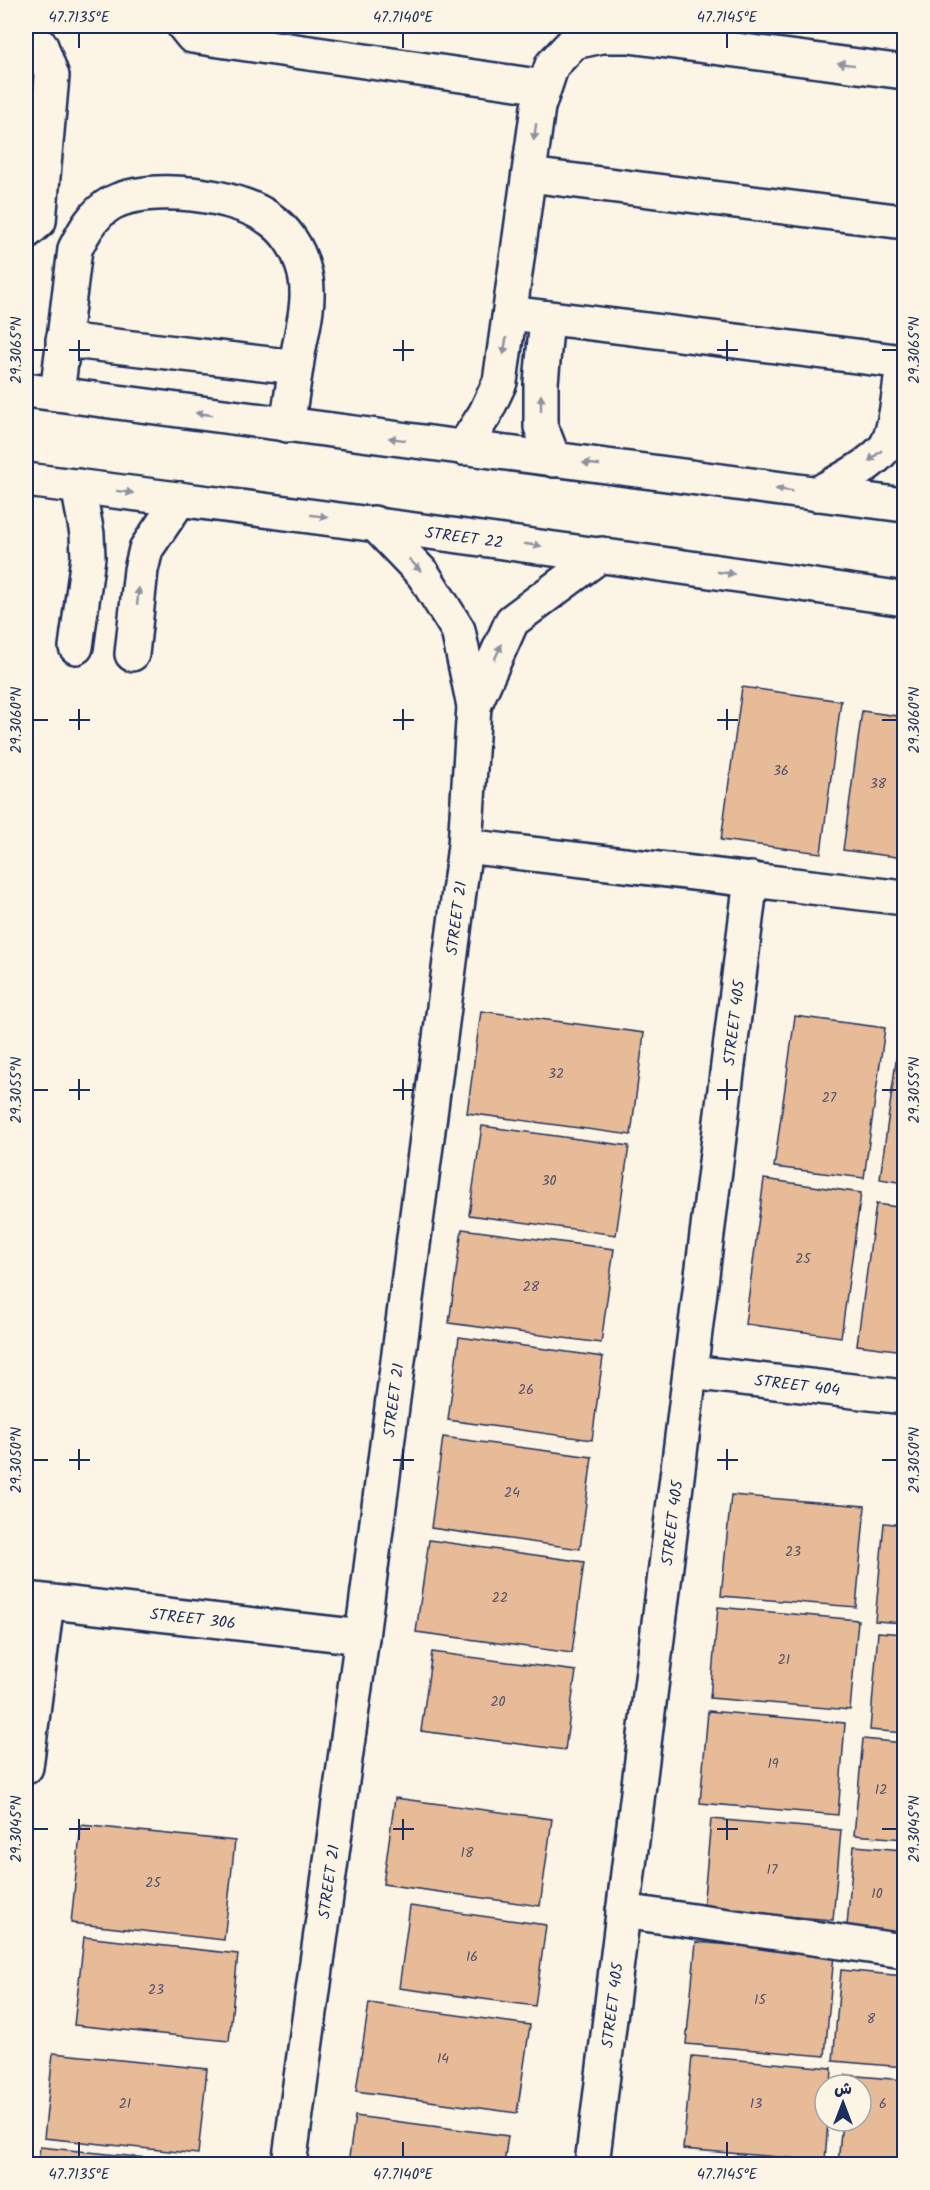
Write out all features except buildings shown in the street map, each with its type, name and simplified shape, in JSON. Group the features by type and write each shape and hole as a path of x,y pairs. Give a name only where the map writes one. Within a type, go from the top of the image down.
{"street":[{"path":"184,26 192,36 544,87"},
{"path":"463,448 486,414 500,382 538,107 552,65 574,42 602,36 629,36 904,72"},
{"path":"26,38 41,46 52,76 39,221 26,232"},
{"path":"529,175 904,222"},
{"path":"287,425 307,287 304,268 297,249 285,232 271,219 254,209 218,198 168,192 149,192 130,196 111,204 96,215 84,231 75,249 63,340 41,392 287,425 904,505"},
{"path":"510,313 904,362 894,424 885,448 863,466 818,494"},
{"path":"547,318 541,383 541,427 554,459"},
{"path":"63,340 296,367"},
{"name":"STREET 22","path":"26,480 374,523 904,599"},
{"path":"76,647 88,557 87,534 78,486"},
{"path":"132,654 141,570 146,549 180,500"},
{"name":"STREET 21","path":"289,2164 362,1637 465,846 474,706 458,630 423,574 374,523"},
{"name":"STREET 21","path":"474,706 512,621 602,554"},
{"path":"465,846 904,898"},
{"name":"STREET 405","path":"592,2164 751,879"},
{"name":"STREET 404","path":"690,1371 904,1397"},
{"path":"26,1767 36,1600"},
{"name":"STREET 306","path":"36,1600 362,1637"},
{"path":"623,1911 904,1951"}]}
